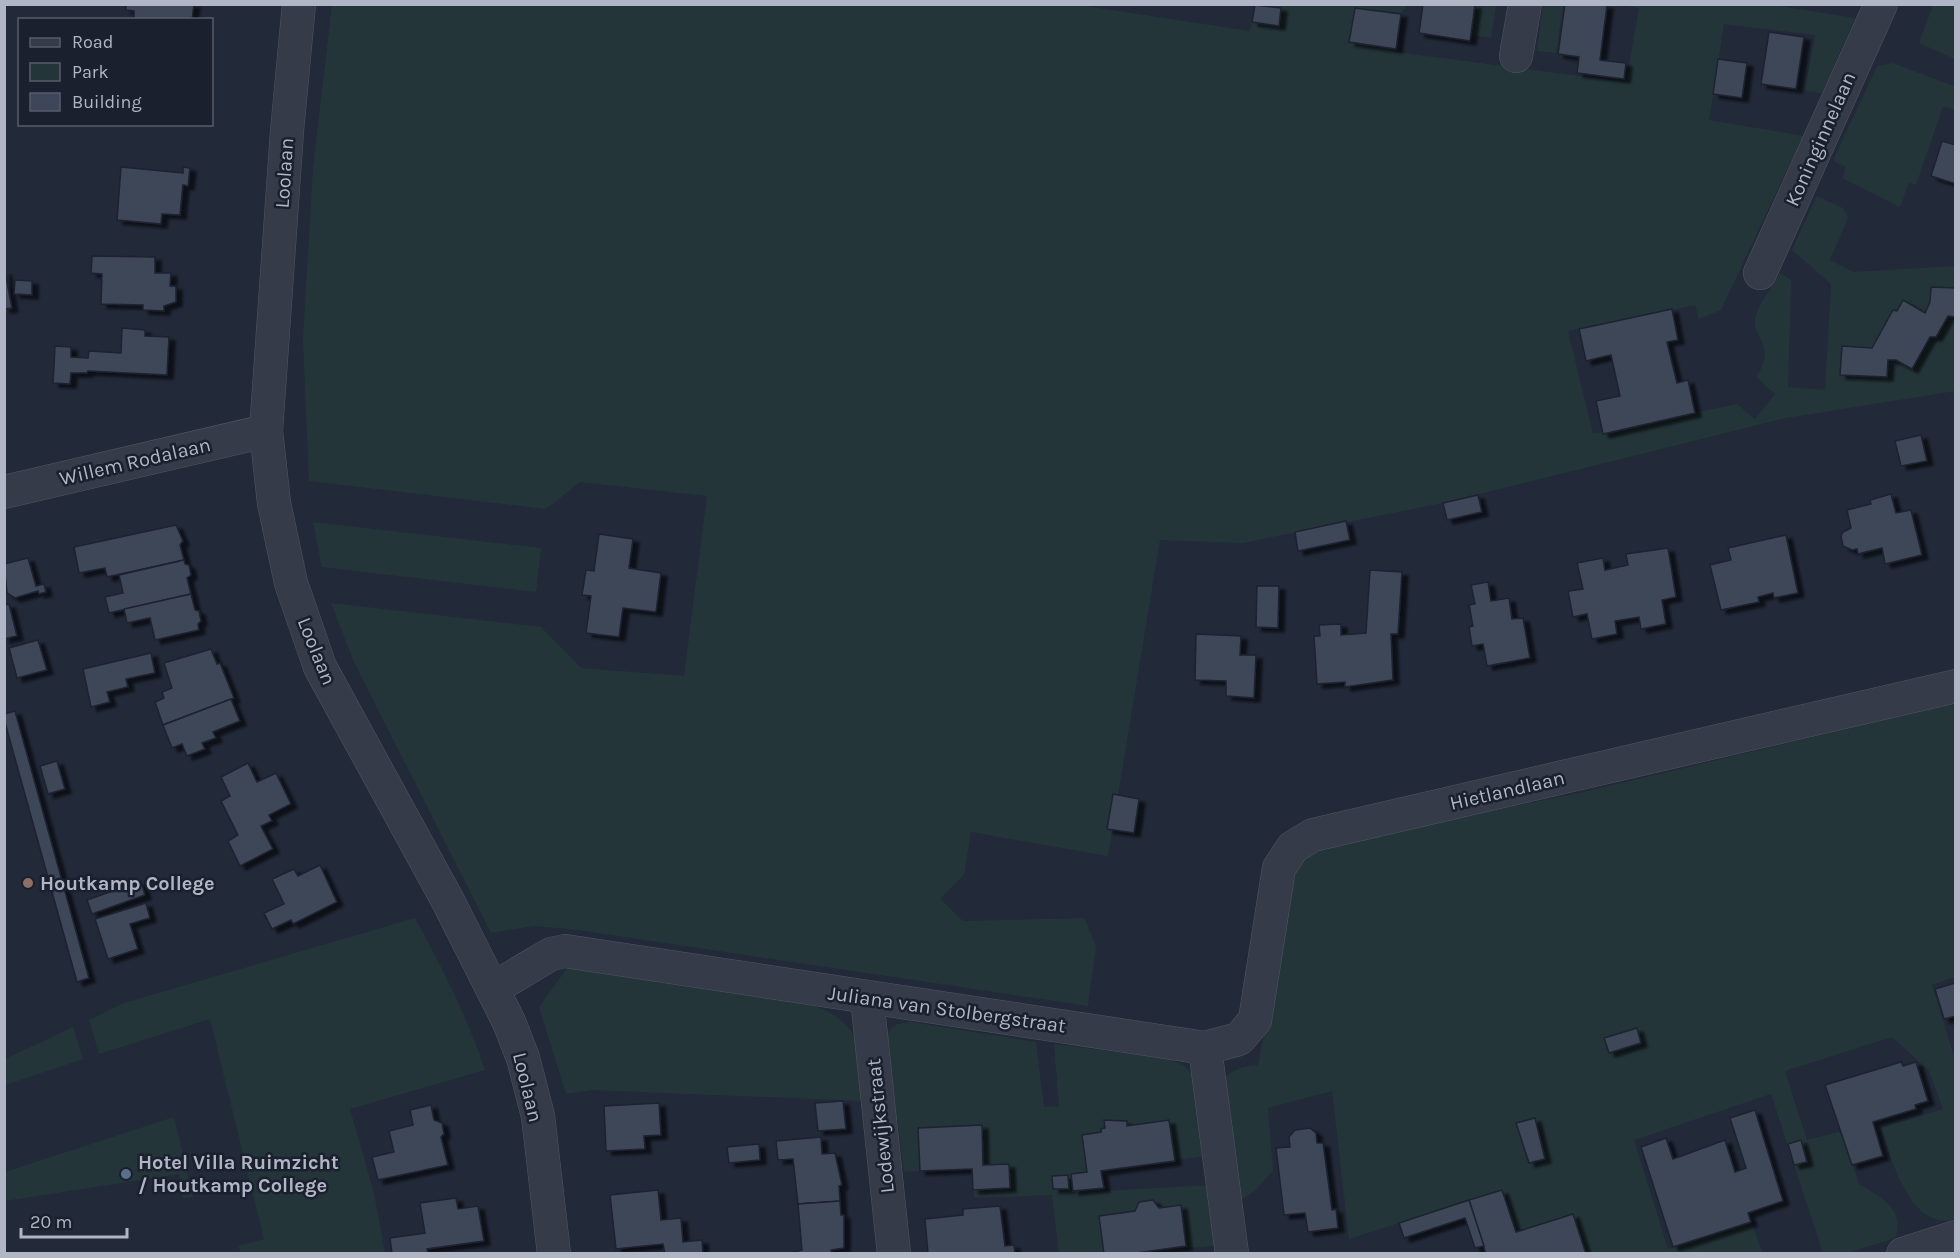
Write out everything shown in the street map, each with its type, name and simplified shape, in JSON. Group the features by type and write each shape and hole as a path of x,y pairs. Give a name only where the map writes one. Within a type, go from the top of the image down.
{"street":[{"name":"Loolaan","path":"299,4 287,131 266,431 274,503 291,583 320,667 494,988 523,1058 538,1116 554,1254"},
{"path":"1516,56 1525,4"},
{"name":"Koninginnelaan","path":"1760,273 1881,4"},
{"name":"Willem Rodalaan","path":"4,492 266,431"},
{"name":"Hietlandlaan","path":"1205,1048 1239,1039 1255,1020 1279,868 1293,847 1313,835 1956,686"},
{"name":"Juliana van Stolbergstraat","path":"494,988 551,954 565,951 1205,1048"},
{"name":"Lodewijkstraat","path":"867,998 894,1254"},
{"path":"1205,1048 1232,1254"},
{"path":"1903,1254 1956,1237"}],"green space":[{"path":"1072,4 1250,31 1255,5 1407,5 1401,14 1355,8 1349,42 1396,49 1396,52 1626,82 1639,8 1620,5 1774,5 1855,18 1822,93 1805,91 1815,35 1724,24 1709,120 1803,136 1721,310 1699,319 1695,305 1568,331 1593,434 1737,404 1755,419 1775,394 1756,377 1765,357 1765,350 1755,326 1755,319 1762,301 1780,273 1791,280 1788,387 1825,390 1831,284 1792,250 1817,196 1843,208 1848,218 1830,260 1853,272 1955,266 1955,391 1786,418 1443,503 1243,543 1160,540 1108,856 971,832 964,875 940,899 963,921 1084,918 1096,946 1088,1006 571,929 533,926 491,933 354,662 331,603 541,627 581,668 684,676 707,496 580,482 546,509 309,481 303,339 313,168 332,5"},
{"path":"1475,5 1496,5 1491,38 1471,35"},
{"path":"1543,5 1563,5 1556,53 1537,51"},
{"path":"1933,5 1955,5 1955,59 1919,43"},
{"path":"1893,63 1956,87 1955,110 1943,106 1916,185 1909,183 1900,207 1842,178 1846,167 1833,161 1877,66"},
{"path":"313,522 541,548 536,592 322,567"},
{"path":"1955,703 1955,977 1932,985 1955,1060 1955,1219 1940,1220 1926,1215 1905,1190 1891,1157 1881,1128 1943,1109 1929,1071 1892,1037 1785,1071 1807,1140 1842,1131 1859,1184 1883,1199 1897,1219 1895,1238 1847,1253 1823,1253 1771,1094 1634,1140 1668,1249 1751,1222 1763,1253 1517,1254 1516,1232 1502,1190 1349,1239 1332,1091 1268,1108 1273,1171 1256,1190 1236,1203 1219,1085 1236,1070 1258,1065 1296,867 1308,854 1322,846 1588,791","holes":["1534,1118 1545,1159 1530,1163 1524,1121"]},
{"path":"415,918 453,992 485,1070 350,1109 374,1193 385,1253 241,1253 238,1246 264,1239 210,1019 99,1054 89,1020 124,1003"},
{"path":"567,968 815,1006 832,1014 852,1032 860,1055 865,1101 592,1090 566,1094 539,1007"},
{"path":"911,1022 1036,1042 1044,1107 1059,1106 1054,1044 1168,1059 1183,1065 1195,1077 1207,1156 1102,1170 1104,1191 1212,1185 1220,1245 1129,1254 1059,1253 1052,1195 974,1198 971,1169 904,1172 887,1037 896,1025"},
{"path":"73,1027 83,1059 5,1085 5,1059"},
{"path":"174,1117 193,1197 183,1198 179,1174 5,1201 5,1172"}],"building":[{"path":"126,4 194,4 192,18 134,18 134,11 126,10"},
{"path":"1423,4 1475,5 1470,41 1419,33"},
{"path":"1565,4 1607,5 1600,60 1626,63 1624,79 1577,73 1579,57 1558,54"},
{"path":"1255,5 1281,8 1279,26 1252,22"},
{"path":"1355,8 1401,14 1396,49 1349,42"},
{"path":"1769,32 1804,37 1796,89 1761,84"},
{"path":"1718,59 1747,63 1742,98 1713,94"},
{"path":"1942,141 1956,145 1956,184 1931,176"},
{"path":"121,167 183,173 183,167 190,168 188,186 183,185 180,215 162,214 161,224 117,220"},
{"path":"92,256 155,257 155,273 171,273 170,286 176,286 176,302 164,306 164,311 143,310 143,305 101,304 102,274 91,273"},
{"path":"4,272 12,308 4,309"},
{"path":"15,280 32,281 32,295 14,294"},
{"path":"1931,287 1956,288 1956,317 1948,316 1936,337 1930,337 1912,369 1896,360 1888,360 1887,377 1840,375 1842,346 1872,348 1893,310 1897,311 1903,300 1925,313 1930,302"},
{"path":"1672,309 1678,340 1667,342 1677,383 1688,380 1695,413 1603,434 1596,401 1620,396 1611,355 1586,361 1579,329"},
{"path":"122,328 145,330 145,336 169,337 167,375 88,371 87,373 71,373 70,384 53,383 55,346 71,347 71,357 88,358 89,351 121,353"},
{"path":"1921,435 1927,461 1901,466 1895,441"},
{"path":"1891,494 1896,513 1911,510 1922,555 1885,564 1882,548 1858,554 1857,549 1852,550 1843,546 1841,536 1843,532 1851,528 1847,510 1871,504 1870,500"},
{"path":"1478,495 1482,512 1447,520 1443,503"},
{"path":"1346,521 1350,540 1298,551 1295,532"},
{"path":"176,525 183,541 180,545 184,560 107,577 105,568 79,573 74,547"},
{"path":"599,534 633,539 629,568 661,573 656,612 623,608 619,637 586,633 591,596 582,595 586,570 594,571"},
{"path":"1786,535 1798,593 1774,598 1773,593 1758,597 1759,602 1721,610 1710,565 1731,560 1728,548"},
{"path":"1668,548 1676,597 1662,600 1666,624 1641,629 1639,617 1615,621 1617,634 1592,639 1587,614 1573,617 1568,591 1583,589 1577,563 1603,558 1605,570 1628,565 1626,554"},
{"path":"28,558 36,586 44,584 46,592 39,594 38,591 15,598 7,593 4,564"},
{"path":"184,560 185,564 189,565 191,575 187,578 191,594 109,613 105,597 123,593 119,575"},
{"path":"1370,570 1402,572 1398,634 1391,634 1393,680 1345,687 1345,682 1317,684 1314,636 1320,636 1319,625 1341,624 1341,635 1366,633"},
{"path":"1488,582 1491,601 1509,598 1512,619 1523,618 1530,658 1487,666 1483,644 1472,646 1469,627 1473,626 1469,605 1475,604 1471,585"},
{"path":"1257,586 1279,586 1278,628 1256,627"},
{"path":"191,594 195,610 199,611 201,621 198,624 199,630 155,640 150,618 127,623 124,609"},
{"path":"9,604 17,636 4,639 4,605"},
{"path":"1196,634 1241,636 1240,655 1256,655 1254,698 1226,696 1226,681 1195,680"},
{"path":"38,640 47,670 17,678 9,648"},
{"path":"211,649 217,664 220,663 234,698 163,725 155,702 164,698 162,692 172,688 164,663"},
{"path":"151,653 155,673 126,679 128,687 107,692 110,702 91,707 83,669"},
{"path":"231,699 240,721 213,732 216,738 202,743 205,749 187,756 182,744 172,748 163,725"},
{"path":"15,711 89,978 77,982 4,719 4,714"},
{"path":"57,761 65,789 48,794 40,766"},
{"path":"248,763 257,782 276,773 291,804 269,815 272,821 261,826 273,849 240,866 228,841 238,835 221,801 230,796 221,777"},
{"path":"1113,794 1139,799 1134,833 1107,829"},
{"path":"320,865 337,902 293,924 291,920 272,929 264,913 284,904 272,879 294,869 298,876"},
{"path":"141,881 145,895 92,914 87,900"},
{"path":"146,903 150,918 130,924 138,949 108,959 95,919"},
{"path":"1955,983 1956,1016 1944,1019 1935,989"},
{"path":"1637,1028 1641,1043 1609,1053 1604,1038"},
{"path":"1901,1062 1903,1066 1916,1062 1928,1101 1915,1105 1916,1109 1873,1122 1883,1156 1852,1165 1825,1085"},
{"path":"843,1101 846,1129 818,1131 815,1103"},
{"path":"659,1103 661,1135 644,1136 645,1149 606,1151 604,1106"},
{"path":"431,1105 434,1120 442,1123 444,1134 441,1137 448,1165 378,1180 372,1157 394,1152 389,1131 413,1125 410,1110"},
{"path":"1755,1110 1783,1201 1748,1213 1751,1222 1673,1247 1641,1147 1666,1138 1673,1159 1725,1140 1735,1172 1746,1168 1730,1118"},
{"path":"1535,1118 1545,1159 1529,1163 1516,1123"},
{"path":"1104,1120 1127,1121 1127,1126 1169,1120 1175,1161 1101,1171 1104,1188 1073,1191 1071,1174 1087,1172 1082,1135 1101,1132 1101,1129 1105,1128"},
{"path":"982,1125 983,1165 1009,1164 1010,1188 973,1190 972,1169 920,1171 918,1128"},
{"path":"1310,1128 1316,1133 1317,1143 1323,1143 1332,1210 1336,1209 1338,1228 1308,1232 1305,1213 1284,1215 1276,1148 1290,1147 1289,1137 1295,1130"},
{"path":"821,1137 822,1154 835,1153 842,1185 839,1186 840,1201 798,1204 793,1159 778,1160 776,1141"},
{"path":"1801,1140 1807,1162 1794,1165 1788,1144"},
{"path":"759,1144 760,1160 729,1163 727,1147"},
{"path":"1068,1175 1069,1189 1053,1189 1052,1176"},
{"path":"658,1190 661,1220 681,1218 683,1242 702,1240 703,1254 665,1254 663,1244 616,1249 610,1195"},
{"path":"1502,1190 1516,1232 1573,1214 1586,1254 1486,1254 1469,1200"},
{"path":"456,1198 458,1209 478,1206 484,1241 427,1249 428,1253 392,1254 390,1238 425,1233 420,1203"},
{"path":"1153,1200 1159,1208 1181,1205 1186,1246 1129,1254 1104,1254 1099,1216 1135,1211 1139,1202"},
{"path":"1469,1200 1484,1246 1475,1248 1465,1218 1404,1238 1399,1223"},
{"path":"840,1201 841,1215 844,1215 844,1248 831,1250 832,1254 787,1254 802,1250 798,1204"},
{"path":"1000,1206 1005,1246 1014,1245 1015,1254 928,1254 925,1219 963,1215 963,1209"}],"place":[{"name":"Houtkamp College","path":"28,883"},
{"name":"Hotel Villa Ruimzicht / Houtkamp College","path":"126,1174"}]}
